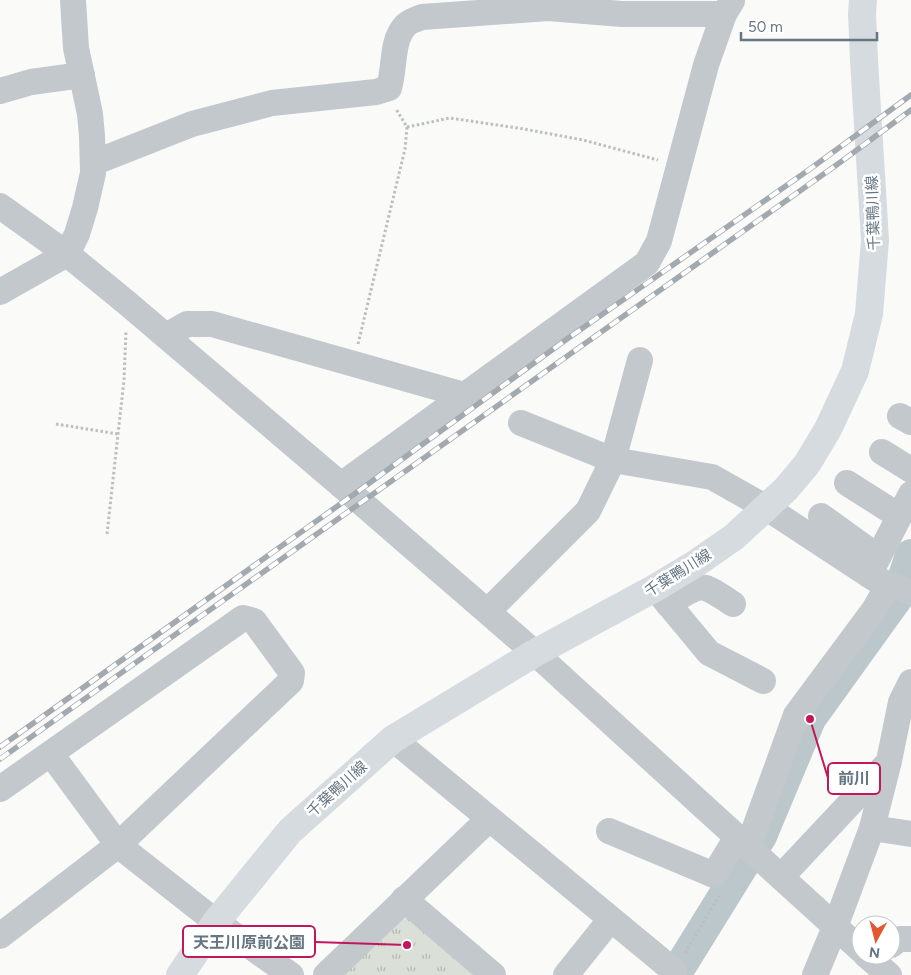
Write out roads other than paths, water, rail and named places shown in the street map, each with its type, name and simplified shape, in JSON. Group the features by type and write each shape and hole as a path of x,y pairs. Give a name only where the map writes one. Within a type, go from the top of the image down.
{"main road":[{"name":"千葉鴨川線","path":"180,975 216,922 290,831 393,739 535,653 662,596 767,508 786,490 806,464 828,429 855,371 869,314 875,240 864,60 863,0"}],"street":[{"path":"0,292 67,254 77,234 85,208 93,173 93,163 90,114 76,48 73,0"},
{"path":"93,163 192,124 272,103 376,92 390,88 397,40 405,24 422,17 469,7 548,8 622,14 722,7 659,241 647,263 341,485"},
{"path":"0,91 31,82 82,74"},
{"path":"0,206 67,254 127,303 341,485 535,653 835,927 851,939"},
{"path":"166,336 187,324 212,324 464,395"},
{"path":"488,612 588,511 613,460 640,360"},
{"path":"521,424 613,460 712,477 887,577"},
{"path":"882,452 911,470"},
{"path":"609,831 714,875 742,842 796,715 874,610 887,577 905,505 847,483"},
{"path":"821,516 887,577"},
{"path":"733,604 709,588 696,587 662,596 709,653 763,680"},
{"path":"0,789 243,618 254,621 292,673 292,681 118,845 0,936"},
{"path":"815,975 872,828 889,761 901,702 911,682"},
{"path":"782,877 911,738"},
{"path":"393,739 673,973"},
{"path":"51,754 118,845 216,922 291,975"},
{"path":"326,975 489,819"},
{"path":"872,828 911,834"},
{"path":"404,899 493,975"},
{"path":"566,975 610,920"}],"waterway":[{"path":"675,975 761,836 810,719 897,598 911,555"}],"railway":[{"path":"0,747 353,495 567,339 810,169 911,95"},
{"path":"0,759 842,161 911,110"}],"place":[{"name":"前川","path":"810,719"},
{"name":"天王川原前公園","path":"407,945"}]}
